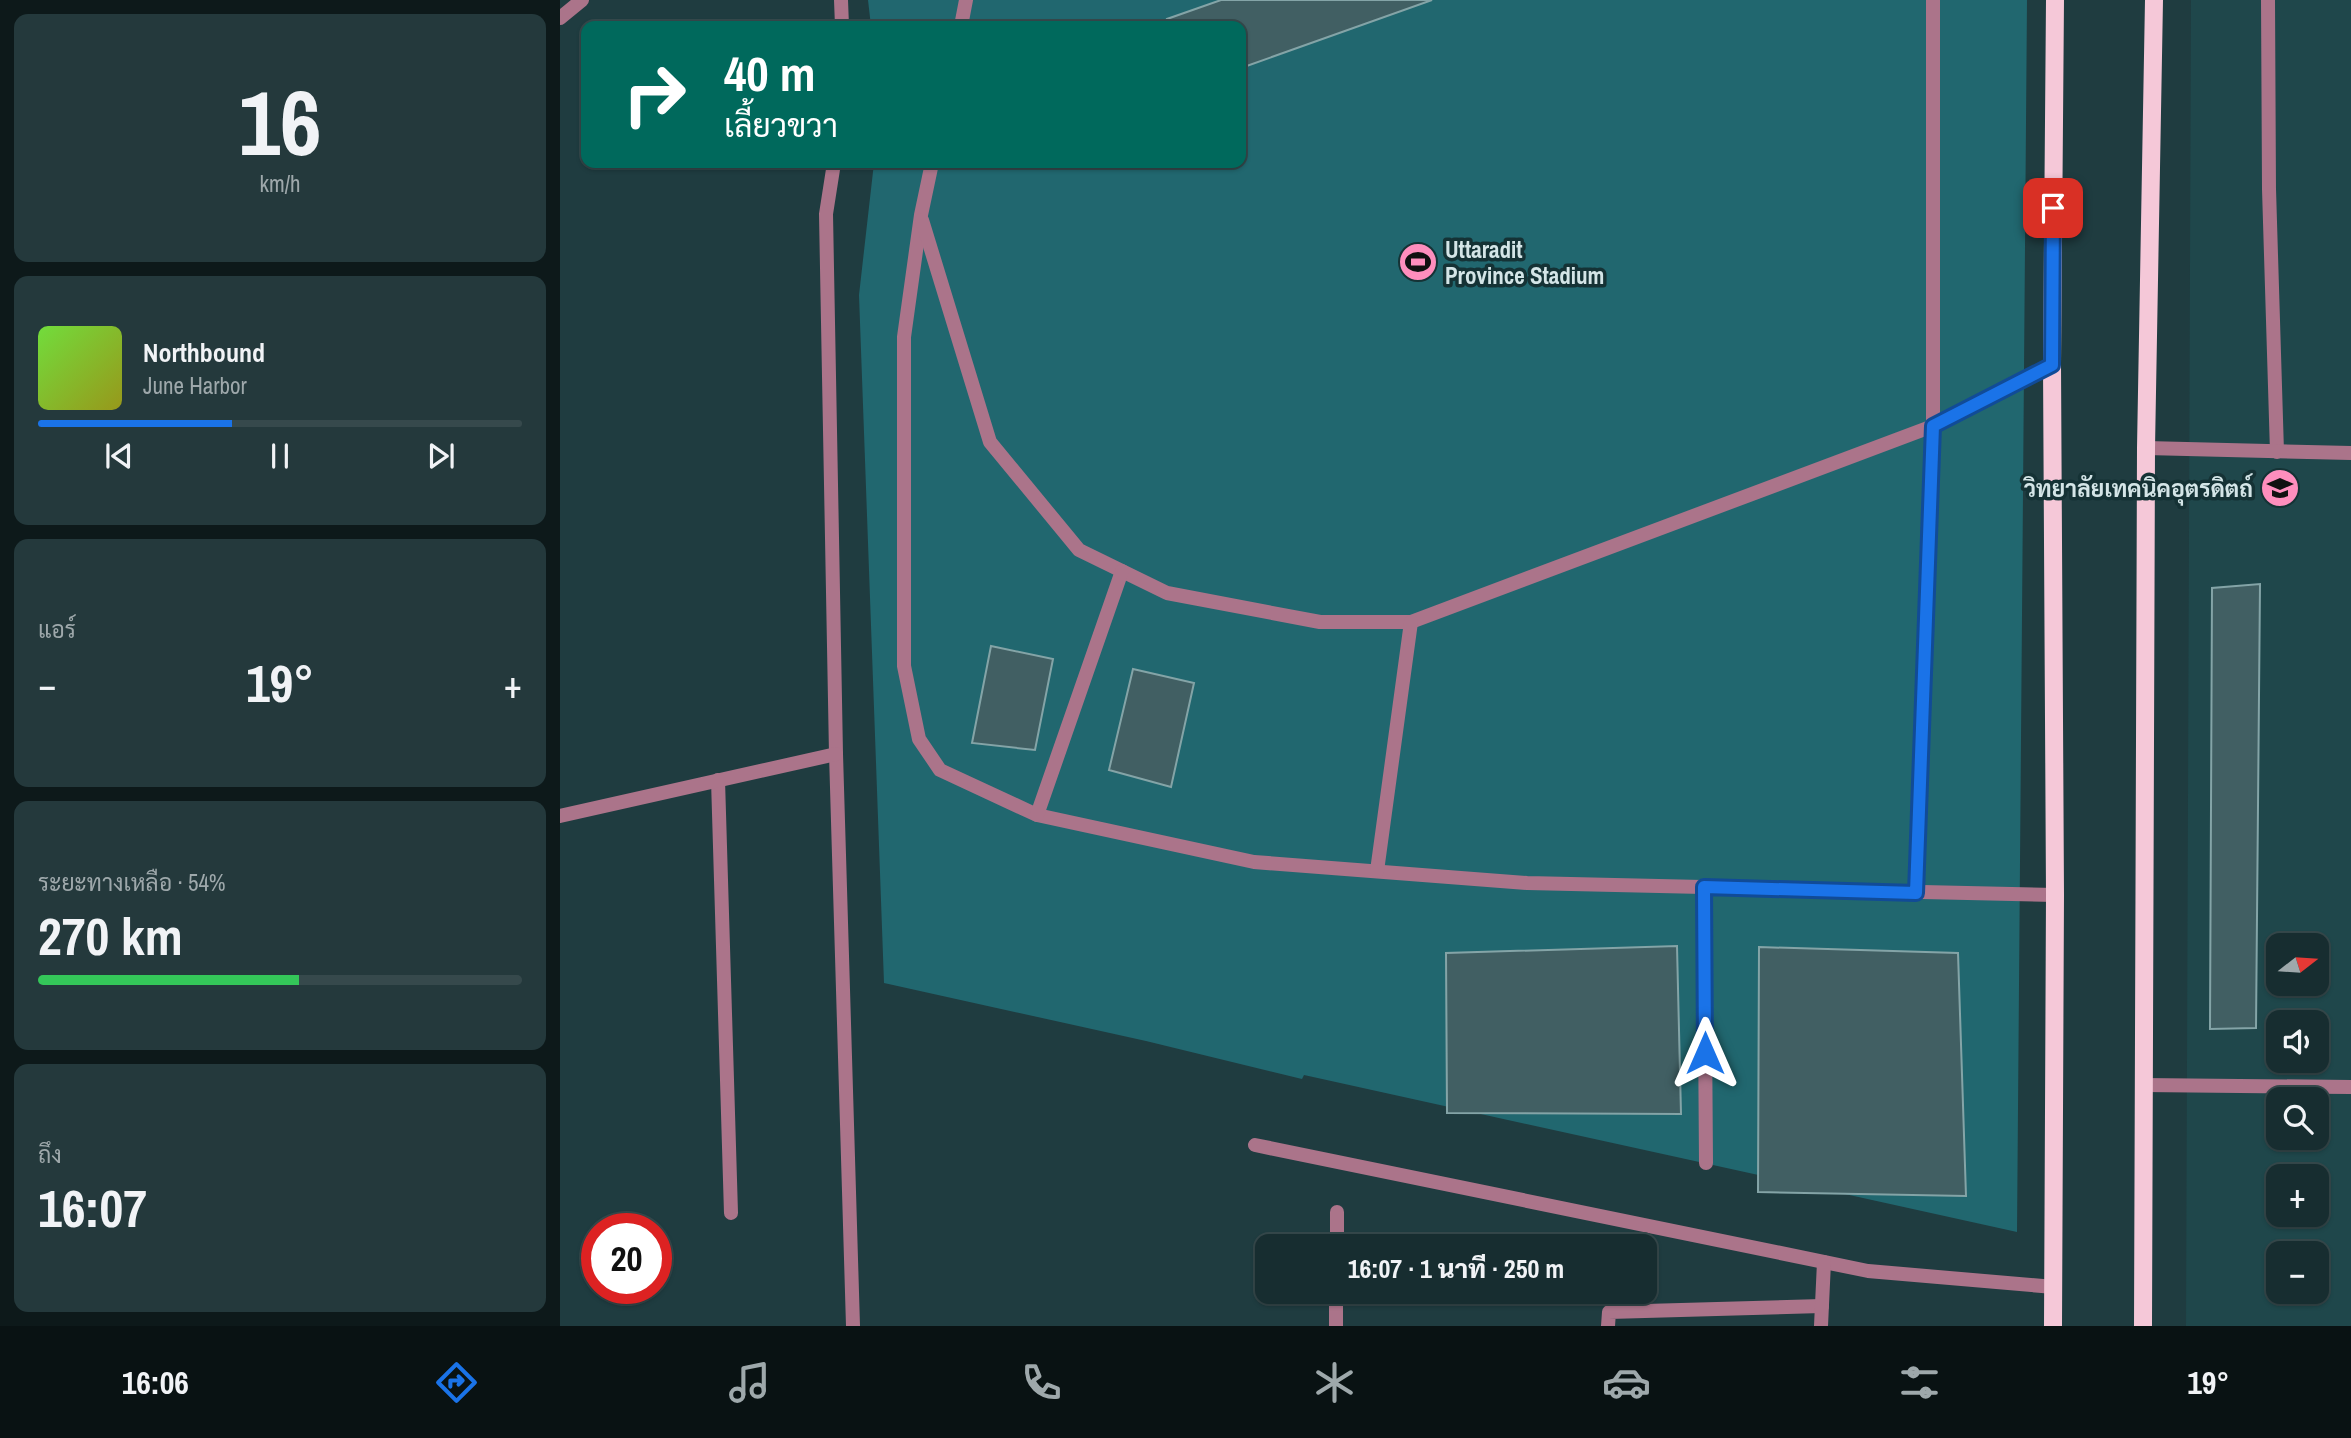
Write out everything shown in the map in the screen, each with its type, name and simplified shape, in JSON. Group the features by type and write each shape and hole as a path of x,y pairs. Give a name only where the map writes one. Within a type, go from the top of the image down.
{"main road":[{"path":"2053,1326 2055,895 2052,365 2055,0"},
{"path":"2143,1326 2146,449 2154,0"}],"street":[{"path":"560,18 582,0"},
{"path":"841,0 842,21"},
{"path":"962,21 966,0"},
{"path":"1916,893 1933,426 1933,0"},
{"path":"2268,0 2269,189 2277,452"},
{"path":"833,168 826,214 836,754 853,1326"},
{"path":"931,168 920,215 904,337 904,666 919,739 940,770 1037,815 1254,862 1527,883 2055,895"},
{"path":"920,215 990,442 1079,550 1167,593 1320,622 1411,621 1933,426 2052,365"},
{"path":"2146,449 2351,453"},
{"path":"1037,815 1122,571"},
{"path":"1377,871 1411,621"},
{"path":"560,816 836,754"},
{"path":"718,780 731,1213"},
{"path":"1704,887 1706,1163"},
{"path":"2143,1085 2351,1087"},
{"path":"1255,1144 1868,1271 2054,1287"},
{"path":"1337,1234 1338,1212"},
{"path":"1821,1326 1824,1262"},
{"path":"1336,1304 1336,1326"},
{"path":"1608,1326 1609,1311 1822,1306"}],"shaded area":[{"path":"868,0 2027,0 2017,1232 1304,1075 1302,1079 1146,1041 884,983 859,295 873,168 1246,168 1246,21 870,21"},
{"path":"2191,0 2351,0 2351,1326 2186,1326"}],"building":[{"path":"1221,0 1432,0 1246,66 1246,21 1167,19"},
{"path":"2260,584 2256,1028 2210,1029 2212,588"},
{"path":"991,646 1053,659 1035,750 972,743"},
{"path":"1133,669 1194,683 1171,787 1109,770"},
{"path":"1677,946 1681,1114 1447,1113 1446,953"},
{"path":"1759,947 1958,953 1966,1196 1758,1192"}],"place":[{"name":"Uttaradit Province Stadium","path":"1418,262"},
{"name":"วิทยาลัยเทคนิคอุตรดิตถ์","path":"2280,488"}],"route":[{"path":"1705,1053 1704,887 1916,893 1933,426 2052,365 2053,208"}]}
